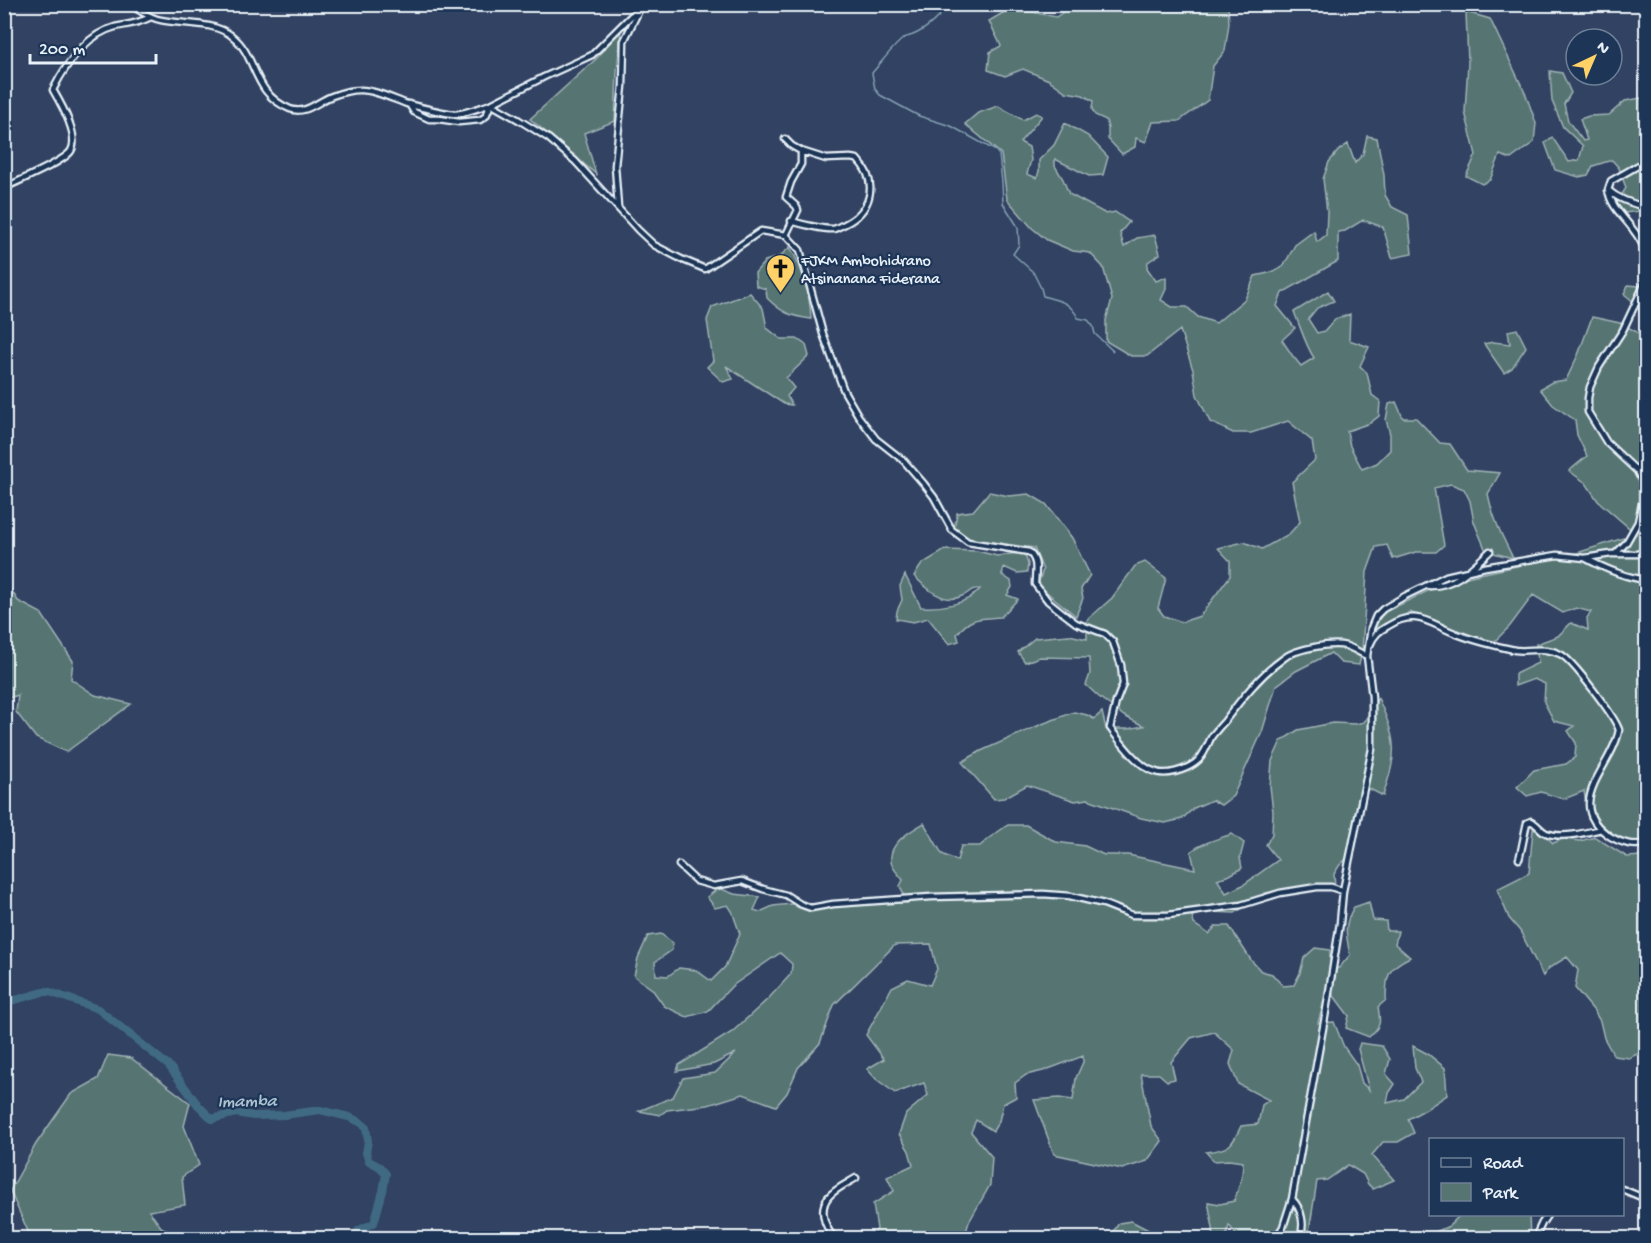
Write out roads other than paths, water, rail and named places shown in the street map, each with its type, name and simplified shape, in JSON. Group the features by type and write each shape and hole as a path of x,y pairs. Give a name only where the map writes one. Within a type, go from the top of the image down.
{"street":[{"path":"129,4 151,17 218,28 230,34 242,47 258,80 269,94 284,106 294,110 302,111 332,96 361,89 410,104 456,114 491,104 544,76 592,55 641,6"},
{"path":"618,207 615,166 623,86 624,41 641,6"},
{"path":"4,188 63,159 71,151 72,130 53,90 64,67 94,35 114,27 138,24 151,17"},
{"path":"410,104 414,112 429,119 469,122 486,116 491,104"},
{"path":"491,104 548,138 575,161 654,245 681,259 705,268 761,231 786,235 800,250 823,334 844,391 859,417 876,438 904,461 924,484 952,530 968,542 1029,552 1034,557 1036,565 1035,584 1048,601 1076,623 1105,634 1113,642 1121,665 1123,684 1110,728 1125,747 1149,770 1164,774 1196,762 1240,700 1284,657 1327,645 1346,645 1367,656"},
{"path":"785,139 801,152 826,159 857,159 867,176 871,191 862,213 833,229 791,221"},
{"path":"786,235 798,210 786,197 801,164 801,152"},
{"path":"1647,161 1611,181 1608,190 1612,205 1624,216 1647,252"},
{"path":"1608,190 1613,195 1647,207"},
{"path":"1616,554 1626,543 1638,522 1643,498 1643,483 1637,471 1607,443 1588,412 1588,398 1599,367 1623,330 1647,281"},
{"path":"1585,558 1595,555 1638,554 1647,549"},
{"path":"1466,572 1490,551"},
{"path":"1276,1239 1283,1227 1292,1199 1325,1017 1343,891 1372,749 1372,697 1367,656 1371,628 1376,616 1398,601 1446,576 1557,555 1585,558 1610,571 1631,578 1646,579"},
{"path":"1367,656 1373,637 1380,630 1401,619 1417,617 1427,619 1455,634 1473,640 1514,650 1551,650 1565,657 1579,672 1619,729 1590,796 1589,810 1592,817 1600,829 1622,842 1640,846 1647,843"},
{"path":"1520,859 1528,822 1534,822 1544,832 1554,835 1575,836 1600,829"},
{"path":"679,866 696,881 714,886 742,881 786,895 811,908 833,904 931,897 1043,894 1070,896 1104,904 1132,915 1168,915 1241,905 1280,893 1317,887 1331,887 1343,891"},
{"path":"836,1239 828,1231 823,1207 833,1192 856,1178"},
{"path":"1624,1188 1647,1199"},
{"path":"1292,1199 1300,1208 1302,1229 1300,1239"},
{"path":"1535,1239 1547,1216"}],"waterway":[{"path":"945,4 933,22 900,41 872,73 875,89 880,95 919,116 951,126 996,151 999,155 1003,203 1018,227 1019,245 1013,254 1033,272 1043,296 1064,302 1078,318 1088,320 1095,334 1113,351"},
{"name":"Imamba","path":"4,1003 47,991 98,1009 169,1066 198,1105 212,1119 236,1113 254,1116 284,1115 320,1110 360,1122 366,1127 368,1141 366,1153 369,1161 380,1167 386,1174 374,1223 359,1230 353,1238"}],"place":[{"name":"FJKM Ambohidrano Atsinanana Fiderana","path":"780,294"}]}
